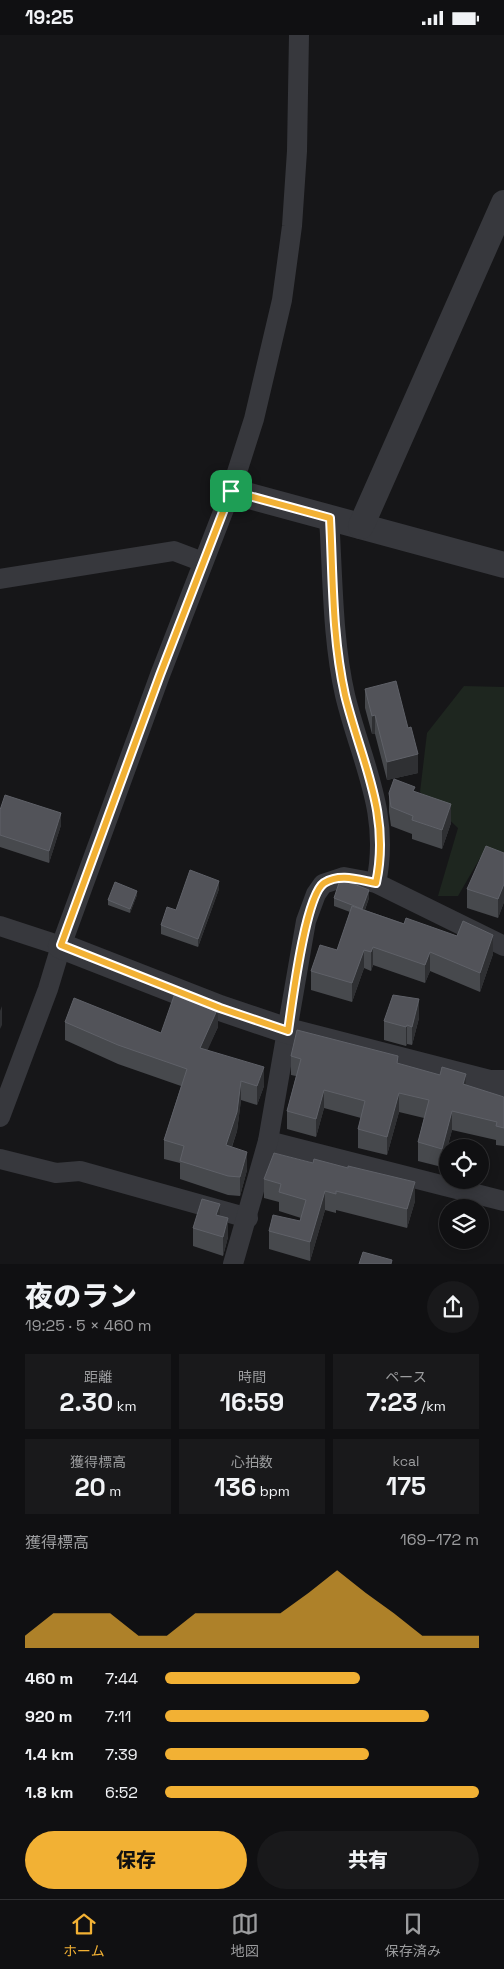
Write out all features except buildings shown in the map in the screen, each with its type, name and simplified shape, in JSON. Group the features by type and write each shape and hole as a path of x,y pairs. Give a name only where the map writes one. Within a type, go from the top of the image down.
{"street":[{"path":"0,1117 48,989 61,945 231,491 254,419 282,300 292,226 298,151 299,35"},
{"path":"361,526 504,203"},
{"path":"231,491 504,565"},
{"path":"330,518 337,645 346,695 379,815 380,862 376,883"},
{"path":"0,579 174,551 203,562"},
{"path":"234,1264 268,1141 306,921 316,894 323,883 344,877 376,883 504,946"},
{"path":"0,926 61,945 220,1008 288,1031 490,1083 504,1083"},
{"path":"268,1141 504,1201"},
{"path":"0,1159 56,1173 80,1171 248,1218"}],"shaded area":[{"path":"464,686 504,687 504,860 480,858 458,896 438,896 458,828 420,792 427,733"}],"route":[{"path":"231,491 330,518 337,645 346,695 372,783 379,815 380,862 376,883 344,877 323,883 316,894 306,921 288,1031 220,1008 61,945 160,675 231,491"}]}
